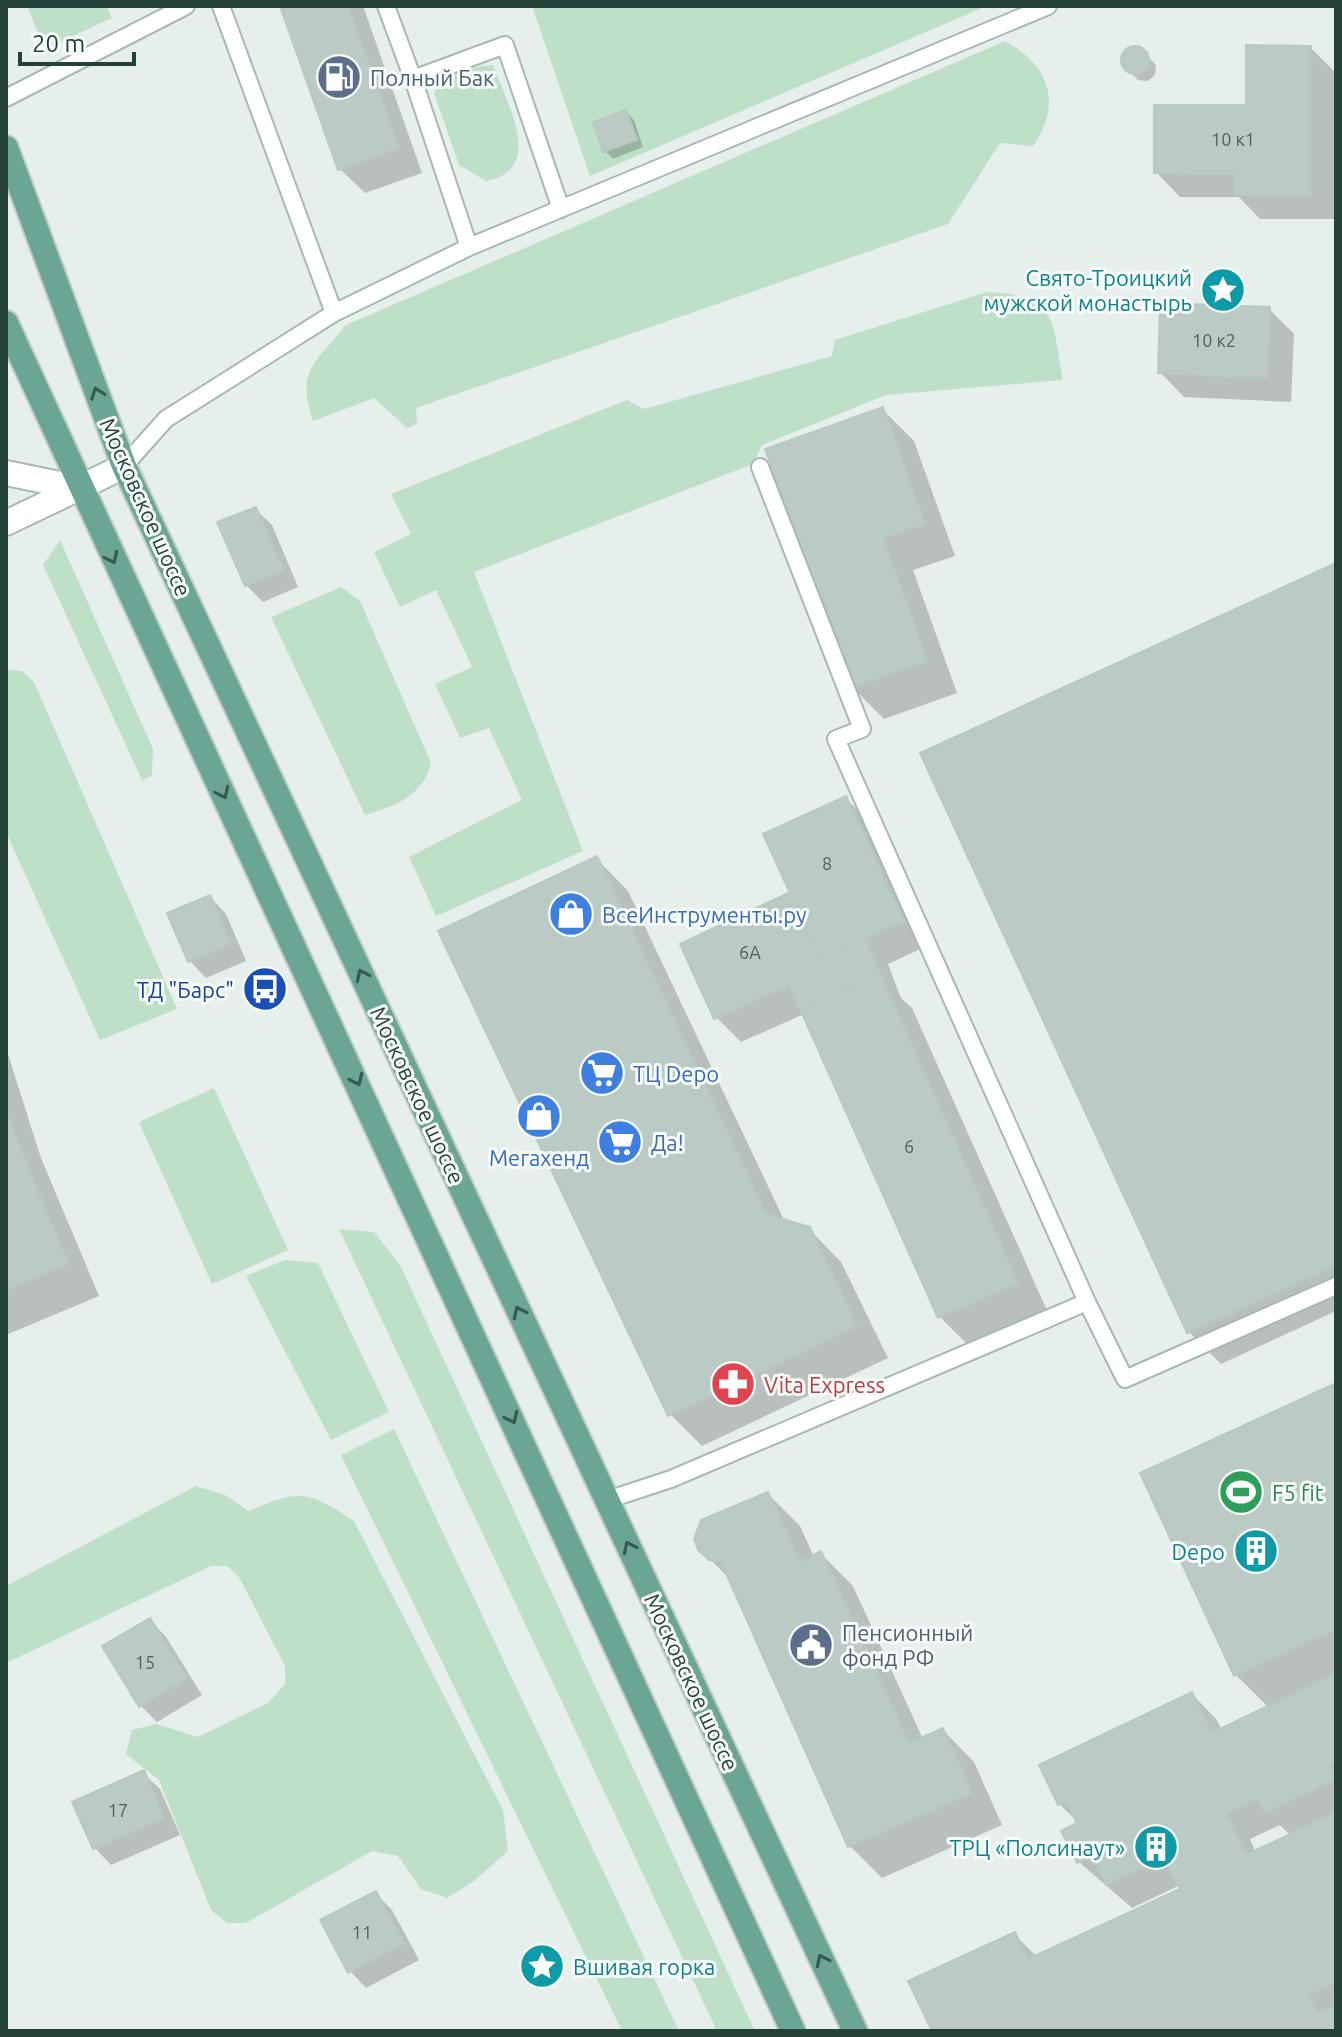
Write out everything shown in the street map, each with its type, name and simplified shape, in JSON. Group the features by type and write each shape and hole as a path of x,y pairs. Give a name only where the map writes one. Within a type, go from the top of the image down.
{"main road":[{"name":"Московское шоссе","path":"6,148 124,466 855,2031"},
{"path":"6,323 79,488 309,974 793,2031"}],"street":[{"path":"6,523 124,466"},
{"path":"6,473 79,488"}],"lane":[{"path":"6,98 186,6"},
{"path":"221,6 334,313"},
{"path":"386,6 469,247"},
{"path":"124,466 166,419 334,313 469,247 1048,6"},
{"path":"413,79 505,45 561,209"},
{"path":"760,467 862,729 836,739 1087,1302 1125,1379 1336,1286"},
{"path":"607,1500 671,1479 1087,1302"}],"green space":[{"path":"27,6 106,6 112,18 45,49"},
{"path":"532,6 987,6 590,176"},
{"path":"1005,41 1032,61 1041,73 1049,100 1047,115 1033,146 1000,143 948,224 416,408 417,424 407,428 374,398 313,421 308,404 308,378 317,359 346,325"},
{"path":"493,65 513,115 518,149 515,163 504,174 486,181 459,165 434,93 446,80 460,72"},
{"path":"987,292 1027,298 1048,314 1063,380 886,395 762,445 753,464 474,572 583,851 436,916 409,857 522,800 489,728 460,738 435,684 472,667 436,590 400,607 374,552 411,534 391,494 627,400 644,409 832,356 835,340"},
{"path":"60,540 153,749 152,776 142,780 43,565"},
{"path":"341,587 360,601 431,763 415,792 387,808 365,815 271,617"},
{"path":"6,670 22,671 34,682 177,1009 100,1040 6,832"},
{"path":"214,1088 288,1250 212,1284 139,1122"},
{"path":"339,1229 374,1232 400,1265 755,2031 717,2031"},
{"path":"285,1260 318,1263 389,1412 331,1440 246,1276"},
{"path":"394,1429 679,2031 622,2031 341,1455"},
{"path":"196,1486 225,1495 249,1511 292,1496 314,1498 354,1521 503,1810 508,1851 474,1881 447,1898 421,1889 398,1856 372,1851 246,1923 227,1923 211,1910 159,1780 126,1754 132,1730 156,1724 198,1737 268,1703 285,1684 285,1666 239,1577 227,1566 211,1566 6,1663 6,1586"}],"building":[{"name":"Полный Бак","path":"280,6 348,6 399,148 338,170"},
{"path":"1246,45 1311,46 1311,195 1234,195 1234,174 1154,173 1154,105 1246,105"},
{"path":"1135,46 1145,50 1149,60 1145,70 1135,74 1125,70 1121,60 1125,50"},
{"path":"626,110 637,140 603,152 593,122"},
{"path":"1160,303 1270,307 1267,378 1158,373"},
{"path":"883,407 925,524 883,538 927,661 851,688 765,449"},
{"path":"256,507 283,570 245,586 217,522"},
{"path":"1336,563 1336,1265 1187,1333 920,753"},
{"path":"846,796 904,921 820,959 763,834"},
{"name":"ТЦ Depo","path":"597,856 766,1214 810,1227 857,1326 668,1416 438,931"},
{"path":"790,892 820,959 865,939 880,974 800,1009 789,985 714,1019 680,944"},
{"path":"210,895 231,944 188,962 167,913"},
{"path":"880,974 1018,1283 938,1318 800,1009"},
{"path":"6,1113 68,1264 6,1290"},
{"name":"Depo","path":"1336,1383 1336,1629 1234,1676 1140,1473"},
{"name":"Пенсионный фонд РФ","path":"768,1492 800,1562 821,1551 909,1743 943,1728 972,1793 848,1847 721,1562 709,1560 698,1550 694,1539 701,1520"},
{"path":"150,1618 187,1678 139,1707 102,1646"},
{"name":"ТРЦ «Полсинаут»","path":"1336,1673 1336,1762 1330,1765 1336,1779 1265,1813 1258,1799 1226,1814 1246,1855 1336,1812 1336,1982 1308,1995 1317,2014 1336,2006 1336,2031 932,2031 908,1981 1015,1932 1028,1959 1180,1889 1164,1857 1106,1885 1092,1856 1077,1863 1061,1831 1077,1823 1066,1801 1058,1805 1039,1765 1192,1692 1212,1733"},
{"path":"144,1770 164,1818 93,1849 72,1802"},
{"path":"376,1891 404,1943 348,1973 320,1920"}],"place":[{"name":"Полный Бак","path":"339,77"},
{"name":"Свято-Троицкий мужской монастырь","path":"1223,290"},
{"name":"ВсеИнструменты.ру","path":"571,914"},
{"name":"ТД \"Барс\"","path":"265,989"},
{"name":"ТЦ Depo","path":"602,1073"},
{"name":"Мегахенд","path":"539,1116"},
{"name":"Да!","path":"620,1142"},
{"name":"Vita Express","path":"733,1384"},
{"name":"F5 fit","path":"1241,1492"},
{"name":"Depo","path":"1256,1551"},
{"name":"Пенсионный фонд РФ","path":"811,1645"},
{"name":"ТРЦ «Полсинаут»","path":"1156,1847"},
{"name":"Вшивая горка","path":"542,1966"}]}
